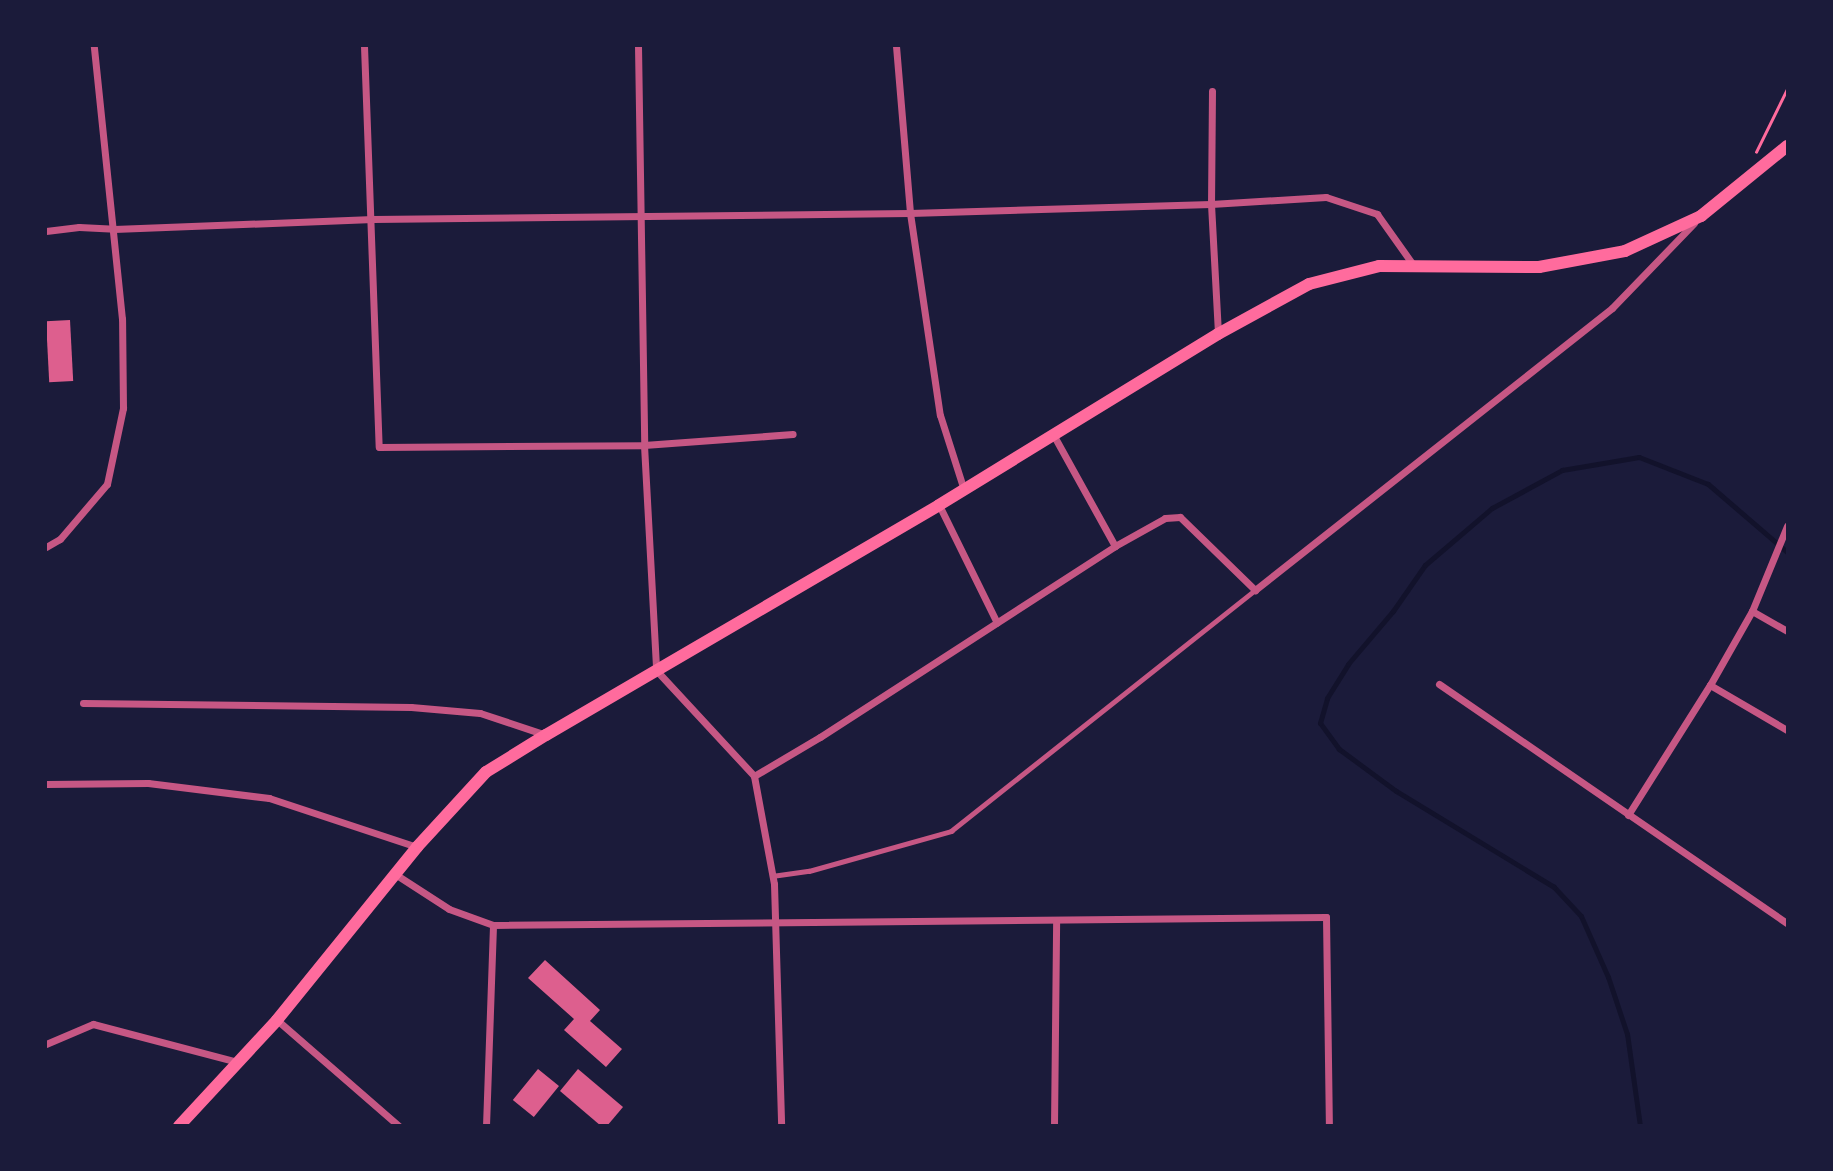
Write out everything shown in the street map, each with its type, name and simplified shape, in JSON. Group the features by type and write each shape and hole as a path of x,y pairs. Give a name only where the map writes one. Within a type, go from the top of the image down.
{"main road":[{"path":"179,1125 277,1020 417,847 486,772 546,735 939,505 1218,334 1309,284 1380,266 1539,267 1625,251 1701,216 1787,146"}],"street":[{"path":"46,547 60,539 107,484 123,408 122,319 94,46"},
{"path":"364,46 373,219 379,447 644,445 793,434"},
{"path":"638,46 644,445 656,670 754,776 772,876 780,1125"},
{"path":"897,46 910,213 940,415 964,490"},
{"path":"1212,91 1211,204 1218,334"},
{"path":"46,231 79,227 114,229 373,219 910,213 1211,204 1326,197 1377,214 1414,265"},
{"path":"754,776 1115,546 1165,518 1180,517 1255,590 1612,308 1701,216"},
{"path":"1054,436 1115,546"},
{"path":"939,505 997,623"},
{"path":"1628,815 1710,685 1752,611 1787,526"},
{"path":"1752,611 1787,631"},
{"path":"1439,684 1787,923"},
{"path":"1710,685 1787,730"},
{"path":"83,703 411,707 480,713 546,735"},
{"path":"46,785 148,783 269,798 417,847"},
{"path":"395,874 449,909 493,925 1326,917 1329,1125"},
{"path":"1054,1125 1056,920"},
{"path":"486,1125 493,925"},
{"path":"277,1020 399,1125"},
{"path":"46,1045 93,1024 239,1062"}],"lane":[{"path":"772,876 809,871 951,831 1255,590"}],"path":[{"path":"1751,162 1787,89"}],"building":[{"path":"70,320 73,381 49,382 46,321"},
{"path":"545,960 600,1010 590,1021 622,1049 606,1067 564,1030 574,1019 528,978"},
{"path":"538,1069 559,1086 534,1117 513,1100"},
{"path":"578,1069 623,1107 607,1126 601,1126 560,1091"}],"waterway":[{"path":"1640,1126 1627,1034 1608,977 1581,916 1554,887 1396,791 1339,749 1320,723 1327,698 1348,664 1393,611 1425,565 1492,508 1562,470 1639,457 1708,484 1787,552"}]}
